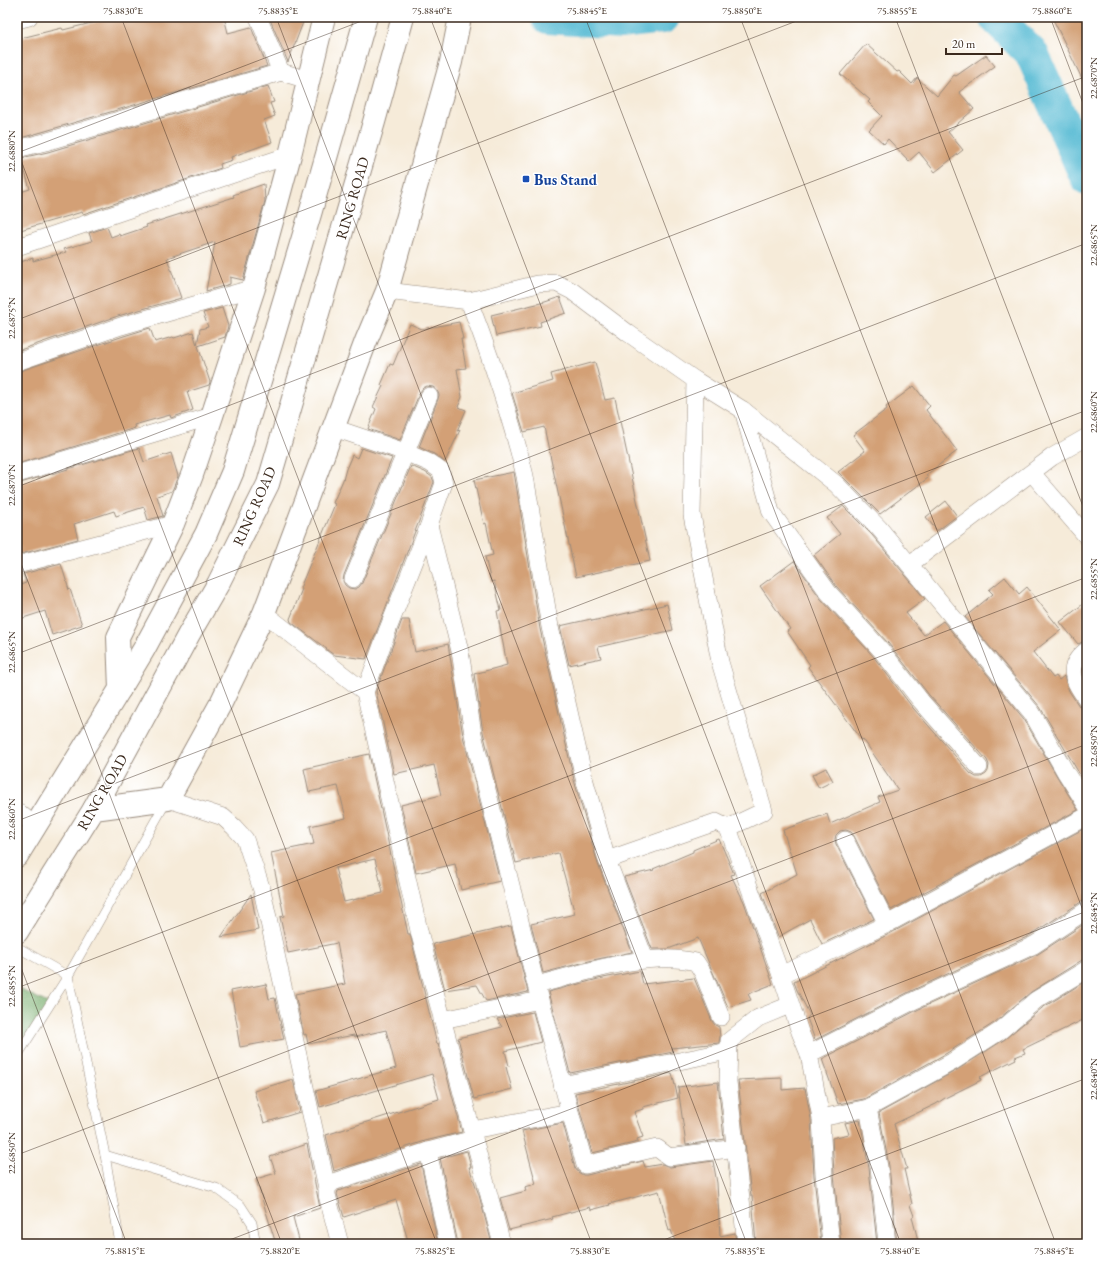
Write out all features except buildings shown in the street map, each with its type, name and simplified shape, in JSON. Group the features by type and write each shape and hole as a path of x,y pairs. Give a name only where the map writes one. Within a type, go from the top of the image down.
{"main road":[{"path":"120,689 118,637 173,524 192,475 212,416 254,288 290,155 324,17"},
{"path":"17,856 144,649 206,534 233,471 310,214 366,17"},
{"name":"RING ROAD","path":"17,932 94,809 188,634 218,584 268,484 374,122 403,17"},
{"path":"94,809 168,799 221,703 264,613 366,341 387,291 451,62 460,17"}],"street":[{"path":"17,20 29,17"},
{"path":"258,17 281,72"},
{"path":"17,149 281,72 308,80"},
{"path":"17,247 290,155"},
{"path":"387,291 469,301 538,284 556,283 572,291 695,380 743,410 836,484 879,528 1032,713 1066,773 1087,806"},
{"path":"17,362 121,326 254,288"},
{"path":"469,301 489,353 526,476 550,627 584,778 607,860 645,960"},
{"path":"695,380 692,515 720,662 764,811 728,828"},
{"path":"353,580 429,396"},
{"path":"743,410 771,512 828,592 881,650 921,701 979,767"},
{"path":"17,474 212,416"},
{"path":"334,428 405,452 430,463 441,471 444,483 365,692 420,935 502,1244"},
{"path":"910,564 1052,458 1087,437"},
{"path":"1032,473 1087,537"},
{"path":"17,565 173,524"},
{"path":"429,525 460,651 473,734 538,993 585,1165 658,1148 669,1157 736,1148"},
{"path":"264,613 365,692"},
{"path":"1087,650 1078,656 1073,665 1073,674 1076,684 1087,700"},
{"path":"168,799 223,817 245,839 262,890 327,1188 327,1195 340,1244"},
{"path":"17,811 35,826"},
{"path":"781,975 887,924 1087,816"},
{"path":"607,860 716,822 728,828 809,1054 821,1118 831,1244"},
{"path":"845,840 887,924"},
{"path":"809,1054 915,1000 1034,945 1087,910"},
{"path":"442,1020 538,993 595,970 645,960 688,960 696,962 703,973 721,1017"},
{"path":"821,1118 868,1108 952,1062 1000,1031 1036,1000 1087,969"},
{"path":"746,1244 728,1082 729,1041 758,1018 790,1004"},
{"path":"562,1085 728,1051"},
{"path":"868,1108 879,1167 887,1244"},
{"path":"327,1188 333,1182 428,1152 473,1135 570,1112"},
{"path":"428,1152 448,1244"}],"lane":[{"path":"17,1056 68,976 168,799"},
{"path":"17,947 68,976 105,1155 120,1244"},
{"path":"105,1155 216,1188 241,1206 252,1223 256,1244"}],"green space":[{"path":"17,988 50,1004 17,1056"}],"waterway":[{"path":"548,17 622,22 663,17"},
{"path":"995,17 1032,54 1087,178"}],"place":[{"name":"Bus Stand","path":"526,179"}]}
